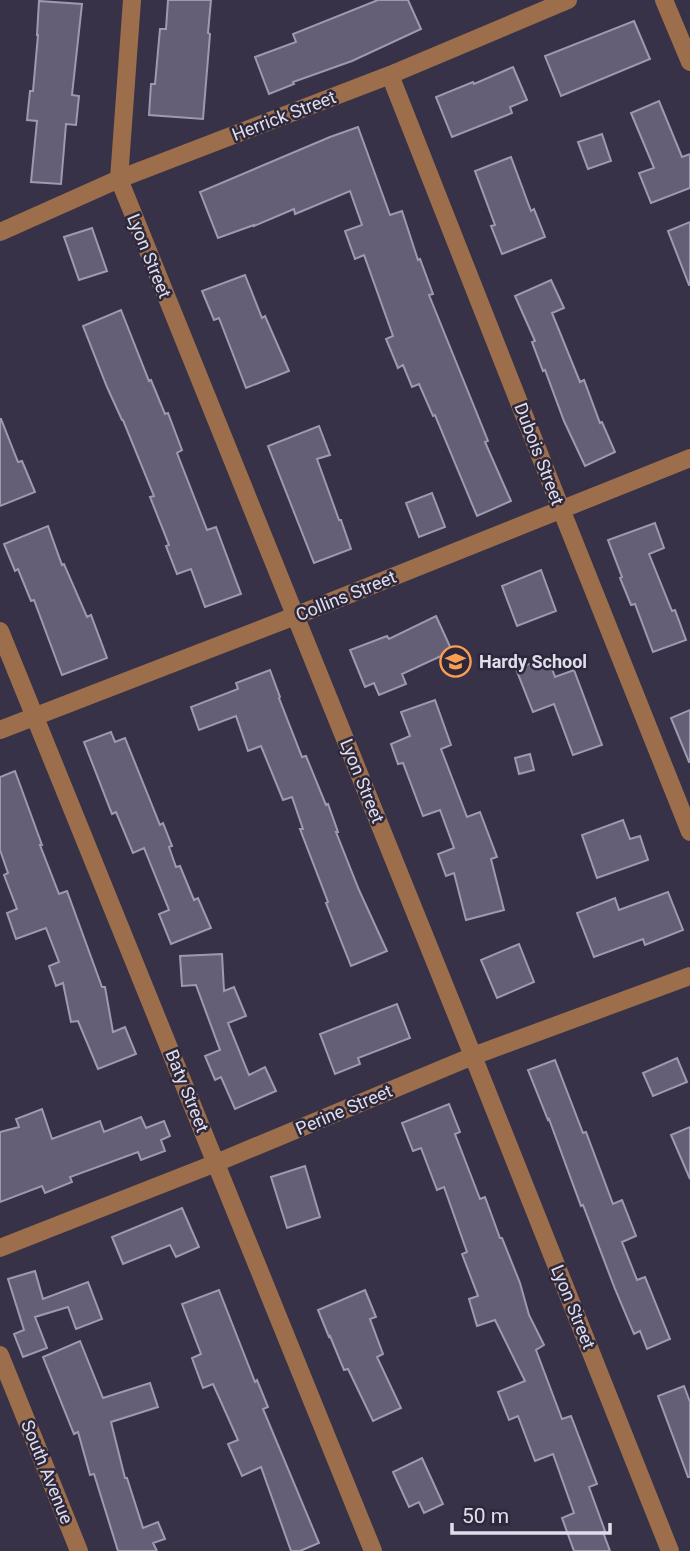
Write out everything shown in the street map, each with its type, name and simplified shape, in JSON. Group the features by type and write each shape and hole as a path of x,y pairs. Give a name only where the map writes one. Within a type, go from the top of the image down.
{"street":[{"name":"Lyon Street","path":"132,0 118,179 474,1056 670,1551"},
{"name":"Herrick Street","path":"0,232 118,179 390,75 568,0"},
{"path":"664,0 690,62"},
{"name":"Dubois Street","path":"390,75 690,832"},
{"name":"Collins Street","path":"0,730 295,616 690,458"},
{"name":"Baty Street","path":"0,631 373,1551"},
{"name":"Perine Street","path":"0,1248 216,1163 474,1056 690,976"},
{"name":"South Avenue","path":"0,1355 79,1551"}],"building":[{"path":"168,0 211,0 203,119 149,115 160,29 166,29"},
{"path":"378,0 408,0 421,29 352,61 293,82 294,84 269,94 255,57 296,42 293,34"},
{"path":"39,1 82,4 72,95 79,96 76,125 66,124 61,184 31,182 37,121 27,120 30,91 33,91"},
{"path":"634,21 650,59 561,96 545,56"},
{"path":"513,67 527,100 510,107 512,113 452,137 436,97"},
{"path":"659,101 682,157 690,154 690,188 651,203 639,173 654,168 631,113"},
{"path":"358,127 390,215 402,211 418,260 420,259 433,294 429,295 488,441 485,442 511,501 477,516 435,415 433,416 419,384 412,387 403,365 398,368 386,339 393,336 364,255 355,259 345,231 362,225 350,191 295,214 294,209 218,238 200,192"},
{"path":"602,134 611,161 588,169 578,142"},
{"path":"511,157 531,211 534,209 545,237 502,254 491,226 495,225 475,171"},
{"path":"690,222 690,285 689,285 668,231"},
{"path":"92,228 107,271 79,280 64,237"},
{"path":"245,275 262,318 265,316 289,371 246,388 219,318 214,320 202,291"},
{"path":"551,280 564,308 552,313 580,382 584,380 600,423 602,422 615,452 585,466 545,370 543,371 532,342 535,341 515,296"},
{"path":"121,310 149,381 151,380 165,414 168,413 182,450 177,453 207,530 216,527 241,594 205,607 191,569 177,574 150,497 154,496 83,326"},
{"path":"0,419 18,462 22,461 35,492 0,506"},
{"path":"319,426 330,455 317,459 351,549 314,563 268,446"},
{"path":"432,493 445,527 419,537 406,503"},
{"path":"655,523 664,548 649,554 686,640 653,652 635,604 631,605 620,578 622,577 608,540"},
{"path":"48,526 62,565 64,564 87,617 91,615 107,658 62,675 34,600 31,601 4,544"},
{"path":"541,570 556,611 517,626 502,586"},
{"path":"436,616 452,651 402,674 406,684 379,695 374,683 365,687 350,650 387,636 389,639"},
{"path":"548,657 555,677 574,670 602,745 573,755 554,704 533,712 516,669"},
{"path":"270,670 302,757 306,756 326,805 328,804 359,890 387,951 351,966 300,829 303,829 292,797 283,800 261,746 248,751 236,716 199,730 191,707 238,689 236,683"},
{"path":"435,700 451,745 441,749 467,817 480,812 497,857 491,859 504,910 466,920 454,873 446,876 438,854 454,848 440,810 423,816 403,763 398,764 391,744 410,736 401,712"},
{"path":"690,710 690,762 689,762 671,718"},
{"path":"111,732 115,742 125,738 160,825 163,823 172,846 169,847 176,867 180,866 194,900 198,898 211,928 171,944 159,914 169,910 144,848 133,853 116,812 112,814 84,742"},
{"path":"530,754 534,770 519,774 515,758"},
{"path":"15,771 59,894 67,891 102,987 105,987 113,1032 125,1027 136,1054 98,1069 78,1021 71,1022 63,983 56,986 49,966 59,962 46,928 16,939 7,913 17,909 4,875 8,873 0,850 0,777"},
{"path":"623,820 630,839 640,836 648,860 597,878 582,835"},
{"path":"668,892 683,930 645,945 643,939 594,957 577,913 615,898 619,910"},
{"path":"519,944 534,982 497,998 481,960"},
{"path":"222,954 224,991 234,987 246,1016 228,1023 249,1075 265,1067 276,1091 235,1109 221,1077 215,1080 205,1056 220,1050 196,985 182,986 180,956"},
{"path":"397,1004 410,1038 358,1058 360,1064 335,1074 320,1034"},
{"path":"677,1058 687,1082 653,1096 643,1073"},
{"path":"555,1060 613,1204 622,1200 636,1236 622,1242 637,1280 645,1277 670,1339 647,1349 640,1331 634,1334 528,1070"},
{"path":"449,1104 460,1132 455,1134 480,1199 485,1197 520,1283 529,1315 544,1345 536,1350 562,1419 571,1416 597,1484 589,1487 610,1551 574,1551 562,1518 574,1513 553,1454 535,1461 518,1416 509,1420 498,1392 525,1381 495,1320 477,1326 469,1299 478,1296 462,1254 467,1252 444,1187 437,1190 421,1148 413,1151 402,1123"},
{"path":"42,1109 52,1139 100,1121 104,1132 141,1117 146,1128 164,1121 170,1136 161,1140 165,1151 141,1160 138,1152 70,1177 72,1182 45,1193 42,1186 0,1202 0,1132 19,1127 16,1119"},
{"path":"690,1127 690,1179 671,1135"},
{"path":"305,1166 320,1217 287,1228 271,1177"},
{"path":"182,1208 199,1247 176,1257 170,1245 123,1264 112,1237"},
{"path":"35,1271 43,1299 88,1282 102,1319 76,1329 68,1307 35,1317 47,1348 23,1357 14,1334 24,1330 8,1279"},
{"path":"219,1290 255,1382 257,1380 268,1407 263,1409 319,1543 300,1551 291,1551 261,1467 242,1476 228,1444 238,1440 213,1384 203,1388 192,1358 201,1354 182,1304"},
{"path":"365,1290 376,1317 370,1319 383,1354 377,1357 401,1408 373,1421 348,1369 344,1370 318,1310"},
{"path":"80,1341 103,1398 150,1383 158,1407 111,1422 125,1478 143,1528 158,1522 165,1539 153,1543 157,1551 118,1551 94,1474 90,1475 78,1432 74,1434 43,1357"},
{"path":"684,1386 690,1402 690,1477 658,1396"},
{"path":"422,1458 443,1504 424,1513 419,1502 409,1507 393,1472"}],"place":[{"name":"Hardy School","path":"456,662"}]}
